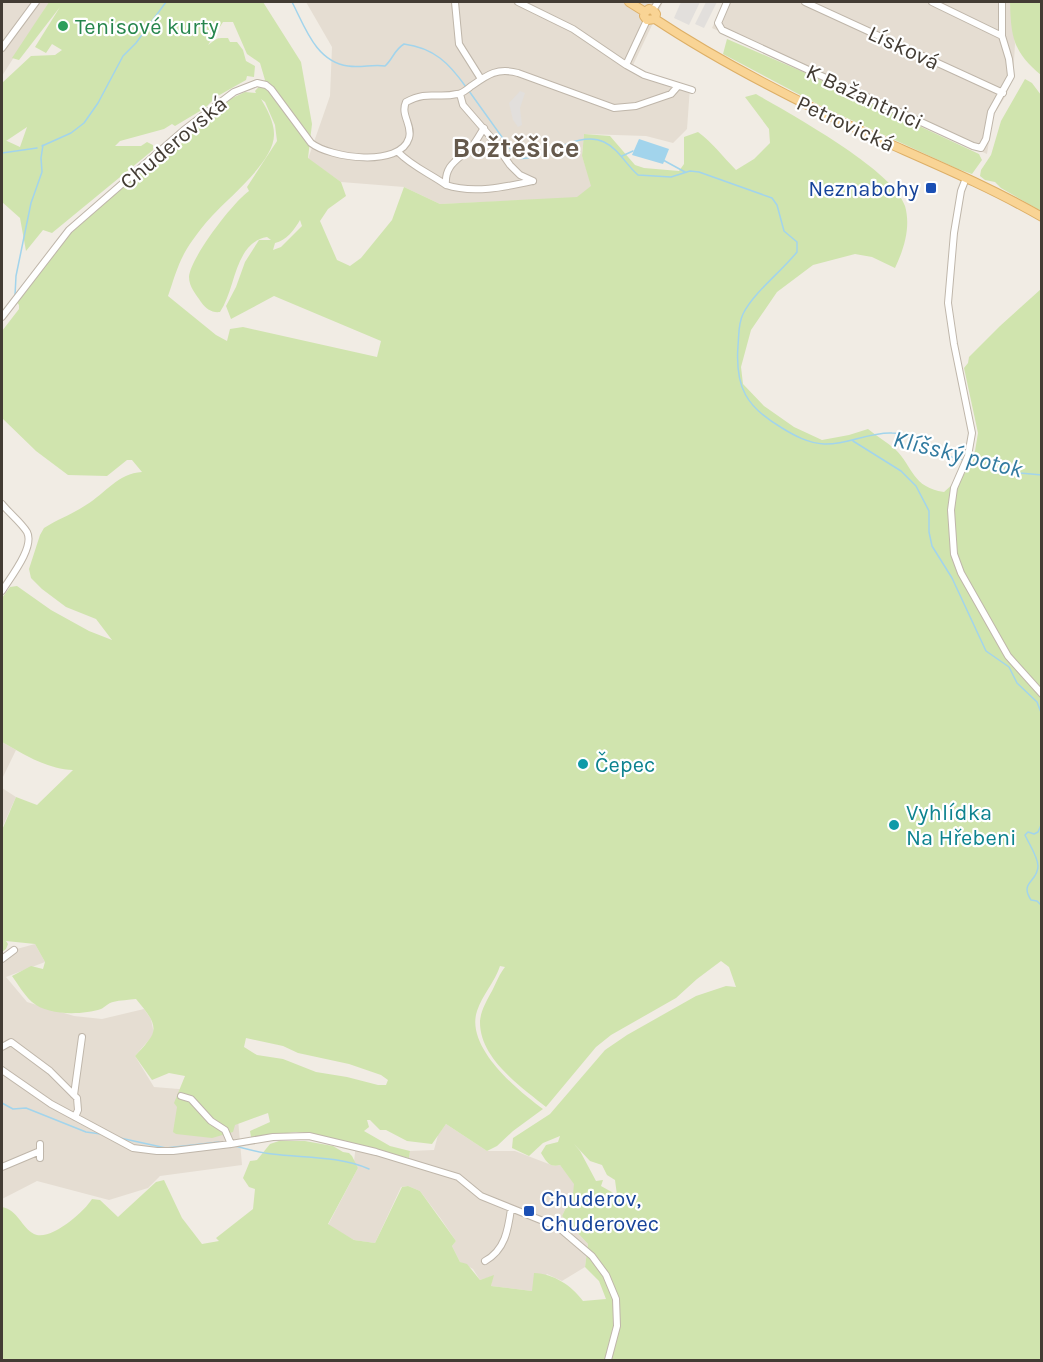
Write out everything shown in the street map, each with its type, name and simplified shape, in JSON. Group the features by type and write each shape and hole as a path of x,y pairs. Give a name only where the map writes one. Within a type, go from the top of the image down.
{"main road":[{"name":"Petrovická","path":"629,2 697,46 757,80 995,191 1041,217"}],"street":[{"path":"2,48 36,2"},
{"path":"455,2 459,44 481,79"},
{"path":"518,2 528,4 573,29 626,65 659,81 692,90"},
{"path":"626,65 658,2"},
{"name":"K Bažantnici","path":"727,2 718,23 722,30 978,148 985,144 989,117 1003,93"},
{"name":"Lísková","path":"805,2 1003,93"},
{"path":"932,2 1002,36"},
{"path":"1002,2 1002,36 1011,76 1003,93"},
{"path":"465,91 463,105 484,128 510,165 520,175 533,181 460,190 446,185 434,176 411,165 398,152 406,145 410,136 404,113 406,102 432,94 465,91 481,79 505,69 614,108 636,106 671,94 678,86"},
{"name":"Chuderovská","path":"2,317 69,230 184,130 234,92 262,84 271,89 311,143 321,149 354,157 390,155 398,152"},
{"path":"446,185 445,177 451,164 472,147 484,128"},
{"path":"966,178 961,192 954,233 948,303 972,433 968,456 954,488 951,510 954,554 961,573 1008,656 1041,694"},
{"path":"2,504 26,530 29,539 23,557 2,591"},
{"path":"2,959 14,950"},
{"path":"74,1095 82,1037"},
{"path":"2,1047 11,1042 50,1071 79,1102 75,1117"},
{"path":"2,1070 51,1104 133,1148 157,1151 292,1135 309,1136 343,1143 458,1177 481,1196 511,1209 549,1221 592,1256 606,1275 615,1299 617,1326 608,1360"},
{"path":"181,1096 191,1099 211,1121 225,1130 231,1144"},
{"path":"2,1167 40,1151"},
{"path":"485,1261 498,1251 502,1243 511,1209"}],"shaded area":[{"path":"2,2 49,2 2,76"},
{"path":"306,2 663,2 633,65 649,74 690,87 687,129 673,143 646,136 584,134 582,156 592,186 577,198 440,204 404,187 341,182 308,159 330,96 332,47"},
{"path":"681,2 700,2 689,25 674,18"},
{"path":"706,2 717,2 704,28 695,24"},
{"path":"724,2 1010,2 1015,44 1013,78 993,116 987,154 712,28"},
{"path":"520,91 525,93 520,108 522,125 518,127 513,120 509,103"},
{"path":"2,742 16,750 2,779"},
{"path":"2,788 16,797 2,828"},
{"path":"35,944 45,962 6,977 27,1002 74,1016 102,1019 144,1009 151,1019 154,1034 135,1056 154,1087 179,1089 238,1119 242,1165 160,1176 148,1188 109,1200 37,1181 2,1199 2,953"},
{"path":"446,1124 487,1151 515,1151 554,1166 560,1165 575,1184 562,1216 588,1244 585,1267 562,1281 547,1274 532,1291 491,1286 493,1276 480,1280 473,1269 460,1262 452,1246 456,1241 441,1219 420,1191 408,1186 401,1187 375,1243 354,1240 328,1225 358,1168 354,1162 356,1143 409,1158 410,1151 434,1150 438,1135"}],"green space":[{"path":"49,2 263,2 301,62 312,124 308,158 341,182 346,196 328,209 320,221 337,260 350,266 361,258 392,220 404,187 440,204 577,197 591,186 582,156 584,134 610,136 635,165 679,171 684,164 684,137 698,132 736,170 754,159 770,143 769,129 745,97 756,94 839,144 882,176 897,192 905,206 907,230 904,246 895,268 872,257 855,254 813,265 777,292 751,330 741,367 743,384 764,406 794,427 822,440 868,429 895,449 919,481 944,492 965,473 975,451 978,433 964,368 969,357 1041,289 1041,1360 2,1360 2,1207 16,1215 34,1234 49,1234 82,1211 92,1199 100,1200 118,1217 156,1182 164,1180 182,1218 202,1244 219,1241 216,1238 253,1209 255,1189 249,1187 243,1178 250,1161 257,1160 270,1144 279,1141 305,1141 333,1146 352,1156 358,1168 328,1224 354,1240 375,1243 402,1187 408,1186 420,1191 456,1241 452,1246 460,1262 467,1264 480,1280 494,1275 491,1286 532,1291 534,1273 541,1274 562,1281 583,1301 606,1299 599,1281 585,1267 588,1244 562,1216 573,1193 574,1184 560,1165 550,1165 541,1153 546,1145 558,1142 560,1136 543,1143 529,1156 512,1148 513,1138 550,1114 605,1050 627,1035 696,996 726,986 736,987 729,967 721,961 676,998 611,1035 596,1047 546,1107 503,1070 486,1047 481,1034 480,1021 484,1005 505,967 500,966 477,1011 475,1025 479,1039 496,1067 520,1091 543,1109 497,1146 487,1151 446,1124 432,1144 407,1141 386,1130 380,1130 370,1120 367,1120 369,1127 364,1131 390,1146 410,1151 409,1158 315,1134 296,1132 251,1137 250,1131 270,1122 268,1113 235,1125 233,1132 212,1138 176,1134 173,1132 177,1107 174,1103 185,1076 169,1073 152,1080 135,1056 148,1041 153,1030 151,1019 136,999 113,1002 93,1011 65,1013 39,1007 24,993 12,976 31,966 43,969 45,962 35,944 6,941 8,944 2,952 2,830 16,797 37,805 73,770 45,764 2,742 2,598 10,587 17,586 51,610 89,631 112,640 96,619 66,607 42,589 31,578 29,569 44,528 81,508 126,476 142,472 132,460 127,460 107,476 68,475 36,451 2,418 2,331 19,309 16,301 62,239 146,167 172,152 209,115 228,100 245,92 256,93 255,91 265,80 260,63 247,54 233,22 223,22 208,45 221,38 237,42 243,50 246,61 255,66 254,77 247,76 246,80 216,97 205,108 175,126 172,124 164,129 120,141 115,146 141,146 147,142 153,145 153,150 52,233 43,230 26,251 20,218 2,202 2,83 31,56 55,55 62,50 52,44 46,53 35,47 60,7 19,60 12,58","holes":["261,99 265,102 275,125 277,141 247,187 249,191 204,244 191,268 189,277 191,287 205,307 220,312 242,257 256,241 267,237 271,240 259,240 245,262 226,306 231,319 274,296 381,341 377,357 243,327 230,329 227,341 216,335 168,296 181,261 192,241 209,219 250,178 267,156 274,134 270,116","27,127 20,147 6,141","300,220 302,226 281,247 273,250 275,243 293,231","246,1038 283,1046 298,1053 349,1064 381,1075 388,1080 386,1085 378,1085 316,1072 283,1059 257,1055 244,1047","574,1144 590,1161 602,1165 607,1175 615,1180 617,1195 601,1186 603,1180 596,1181 580,1151"]},
{"path":"1010,2 1041,2 1041,75 1024,59 1015,43"},
{"path":"727,39 979,154 982,160 972,174 823,107 723,54"},
{"path":"1025,79 1032,83 1041,95 1041,211 1001,188 995,182 985,180 980,176 981,170 991,155 1001,121"}],"water":[{"path":"639,139 669,149 663,164 632,155"}],"waterway":[{"path":"42,146 71,133 84,123 98,103 123,56 136,43 166,2"},
{"name":"Klíšský potok","path":"292,2 313,42 320,51 337,63 348,66 385,66 404,44 415,46 440,58 466,87"},
{"name":"Klíšský potok","path":"469,91 517,158 536,156 571,143 593,139 604,142 614,149 638,175 671,177 690,171 699,172 772,198 777,205 784,231 797,242 797,252 754,298 741,318 738,346 739,373 741,384 751,404 782,428 813,442 833,444 875,434 892,433 910,438 938,453 964,460"},
{"path":"15,295 16,276 31,203 42,172 43,145"},
{"path":"2,153 37,148"},
{"path":"622,156 633,151"},
{"path":"663,160 685,172"},
{"path":"853,441 901,471 916,486 929,511 932,546 952,578 986,651 1009,667 1017,683 1037,702 1042,715"},
{"name":"Klíšský potok","path":"969,462 1020,473 1042,475"},
{"path":"1042,823 1038,832 1034,834 1028,832 1025,835 1038,862 1035,876 1027,889 1028,894 1031,900 1037,901 1042,906"},
{"path":"2,1103 13,1109 26,1108 86,1132 101,1134"},
{"path":"120,1138 166,1148 219,1142"},
{"path":"235,1146 253,1151 346,1162 369,1169"}],"place":[{"name":"Tenisové kurty","path":"63,26"},
{"name":"Neznabohy","path":"931,188"},
{"name":"Čepec","path":"583,764"},
{"name":"Vyhlídka Na Hřebeni","path":"894,825"},
{"name":"Chuderov, Chuderovec","path":"529,1211"}],"district":[{"name":"Božtěšice","path":"516,147"}]}
